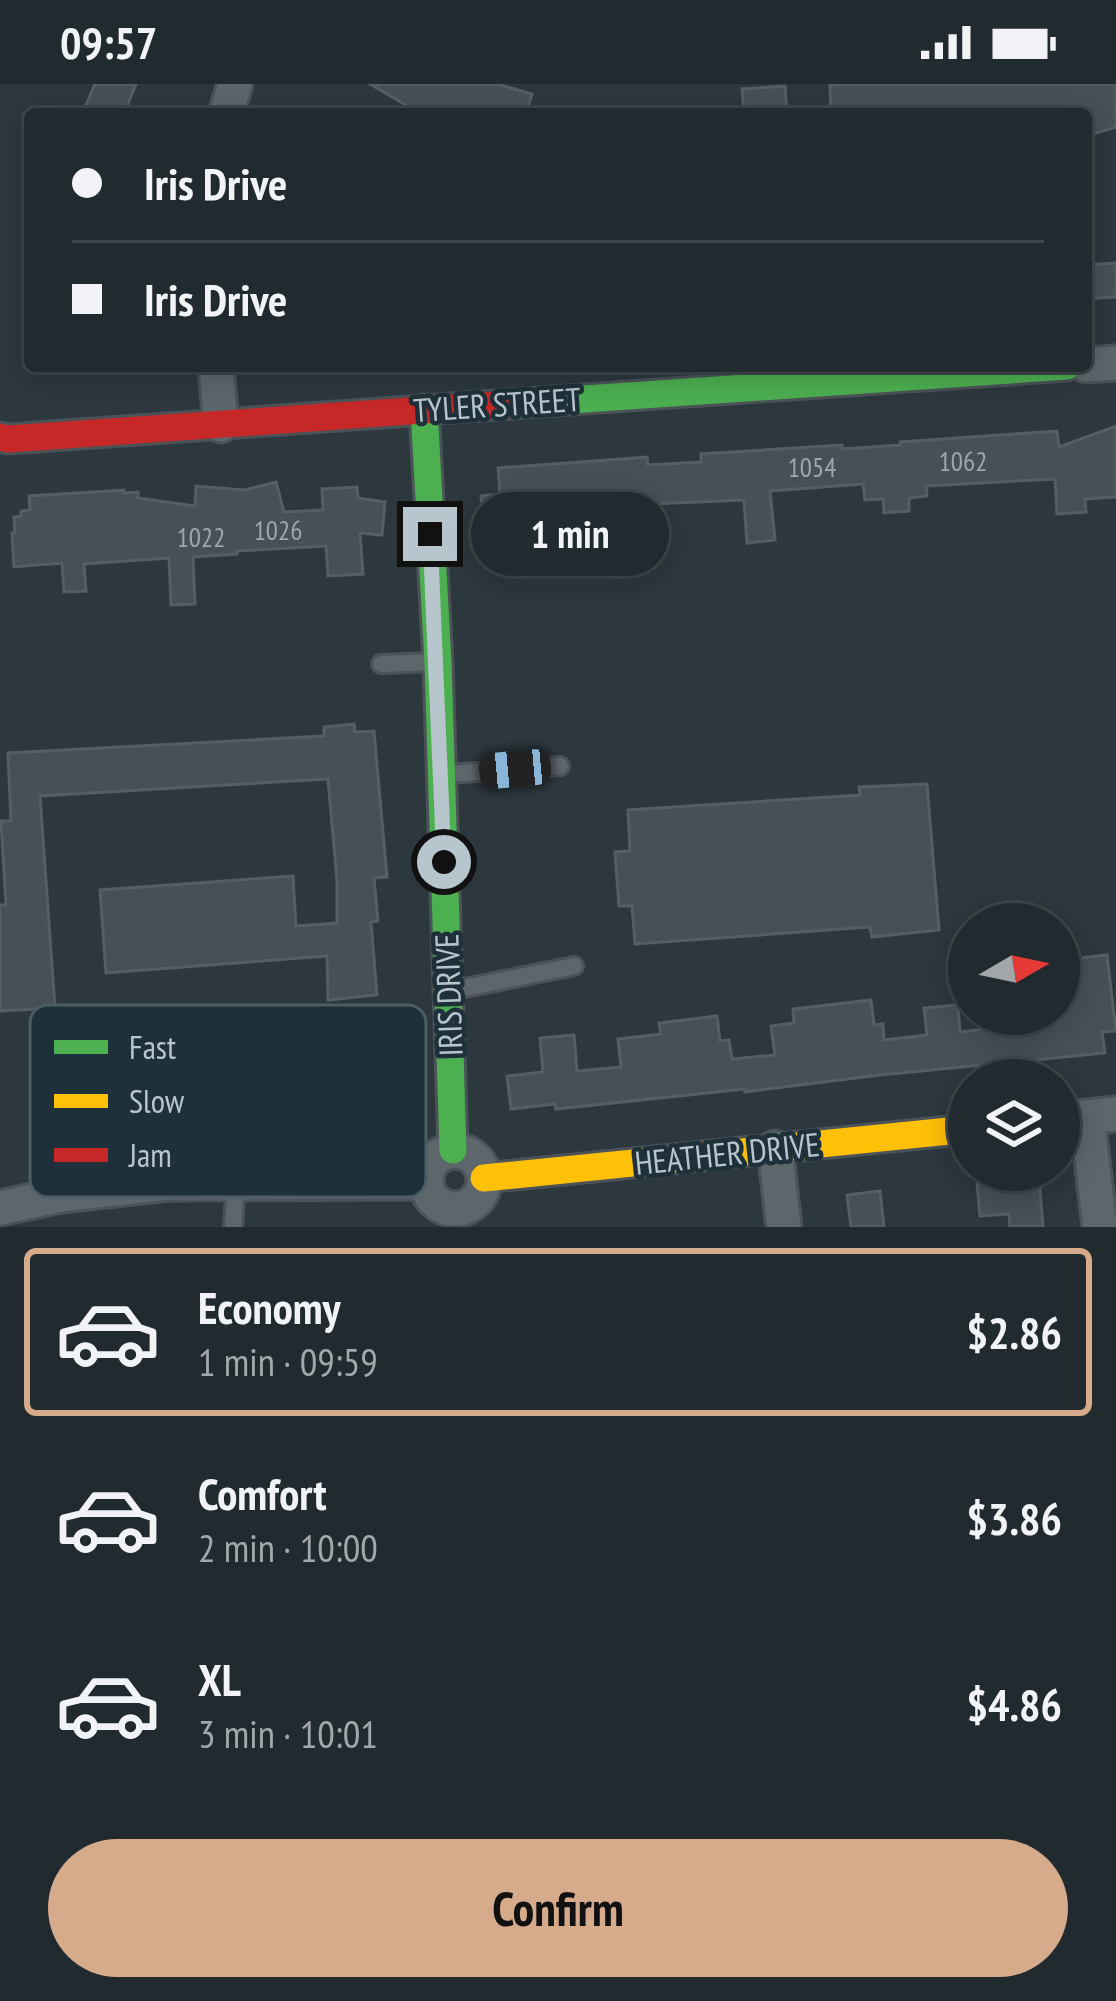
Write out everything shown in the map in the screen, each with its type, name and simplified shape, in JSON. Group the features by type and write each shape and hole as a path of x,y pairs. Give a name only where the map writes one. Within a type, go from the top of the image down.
{"street":[{"path":"217,372 221,425"},
{"name":"TYLER STREET","path":"0,436 976,372"},
{"name":"IRIS DRIVE","path":"424,409 438,662 453,1150"},
{"path":"1087,1117 1100,1227"},
{"name":"HEATHER DRIVE","path":"484,1178 948,1131"},
{"path":"775,1148 784,1227"},
{"path":"453,1150 478,1161 484,1178 475,1203 458,1218 432,1199 426,1182 430,1163 453,1150"},
{"path":"0,1208 61,1197"}],"lane":[{"path":"381,664 438,662"},
{"path":"441,775 560,766"},
{"path":"448,992 574,966"},
{"path":"233,1227 235,1197"}],"building":[{"path":"95,84 136,84 126,108 85,108"},
{"path":"370,84 497,84 532,94 528,108 411,108"},
{"path":"1116,84 1116,127 1092,134 1092,108 831,108 830,85"},
{"path":"785,86 787,108 744,108 742,89"},
{"path":"1116,263 1116,297 1092,299 1092,265"},
{"path":"1116,426 1116,497 1085,499 1086,512 1057,514 1055,479 926,486 927,496 909,498 909,511 884,513 883,499 865,500 863,484 770,491 775,540 747,543 744,500 649,504 653,560 632,562 630,534 557,540 556,526 513,529 514,543 485,545 481,496 500,494 498,468 647,457 648,465 701,462 701,454 842,445 842,449 1057,431 1059,447"},
{"path":"276,482 284,512 323,510 322,489 357,487 358,498 385,502 382,535 360,533 363,574 328,576 326,546 193,557 195,604 171,605 169,558 84,564 86,591 64,592 62,563 14,567 14,517 30,510 29,496 124,490 138,492 138,498 195,506 196,486 244,490"},
{"path":"354,724 355,732 374,731 387,877 374,878 378,921 371,922 377,995 328,1000 327,956 106,973 100,890 293,876 296,926 337,923 328,779 40,796 55,1005 0,1011 0,905 6,905 1,821 11,821 8,753 324,736 324,727"},
{"path":"927,784 939,930 872,937 870,927 635,944 632,906 619,906 615,852 630,851 628,810 860,795 859,787"},
{"path":"1107,955 1116,1031 1102,1032 1105,1053 1044,1059 948,1059 948,1068 745,1092 511,1109 507,1076 543,1072 540,1038 574,1035 577,1071 621,1067 618,1039 661,1034 659,1023 717,1016 720,1041 729,1040 732,1059 775,1055 771,1026 794,1023 793,1009 871,1000 874,1025 883,1024 884,1040 927,1035 924,1008 948,1006 948,1035 1080,1035 1080,958"},
{"path":"880,1191 884,1227 851,1227 847,1195"},
{"path":"978,1191 1040,1191 1043,1227 1010,1227 1009,1214 980,1216"}],"traffic: fast":[{"path":"511,404 979,372"},
{"path":"424,409 438,662 453,1150"}],"traffic: slow":[{"path":"484,1178 948,1131"}],"traffic: jam":[{"path":"0,437 511,404"}],"route":[{"path":"430,534 444,862"}]}
